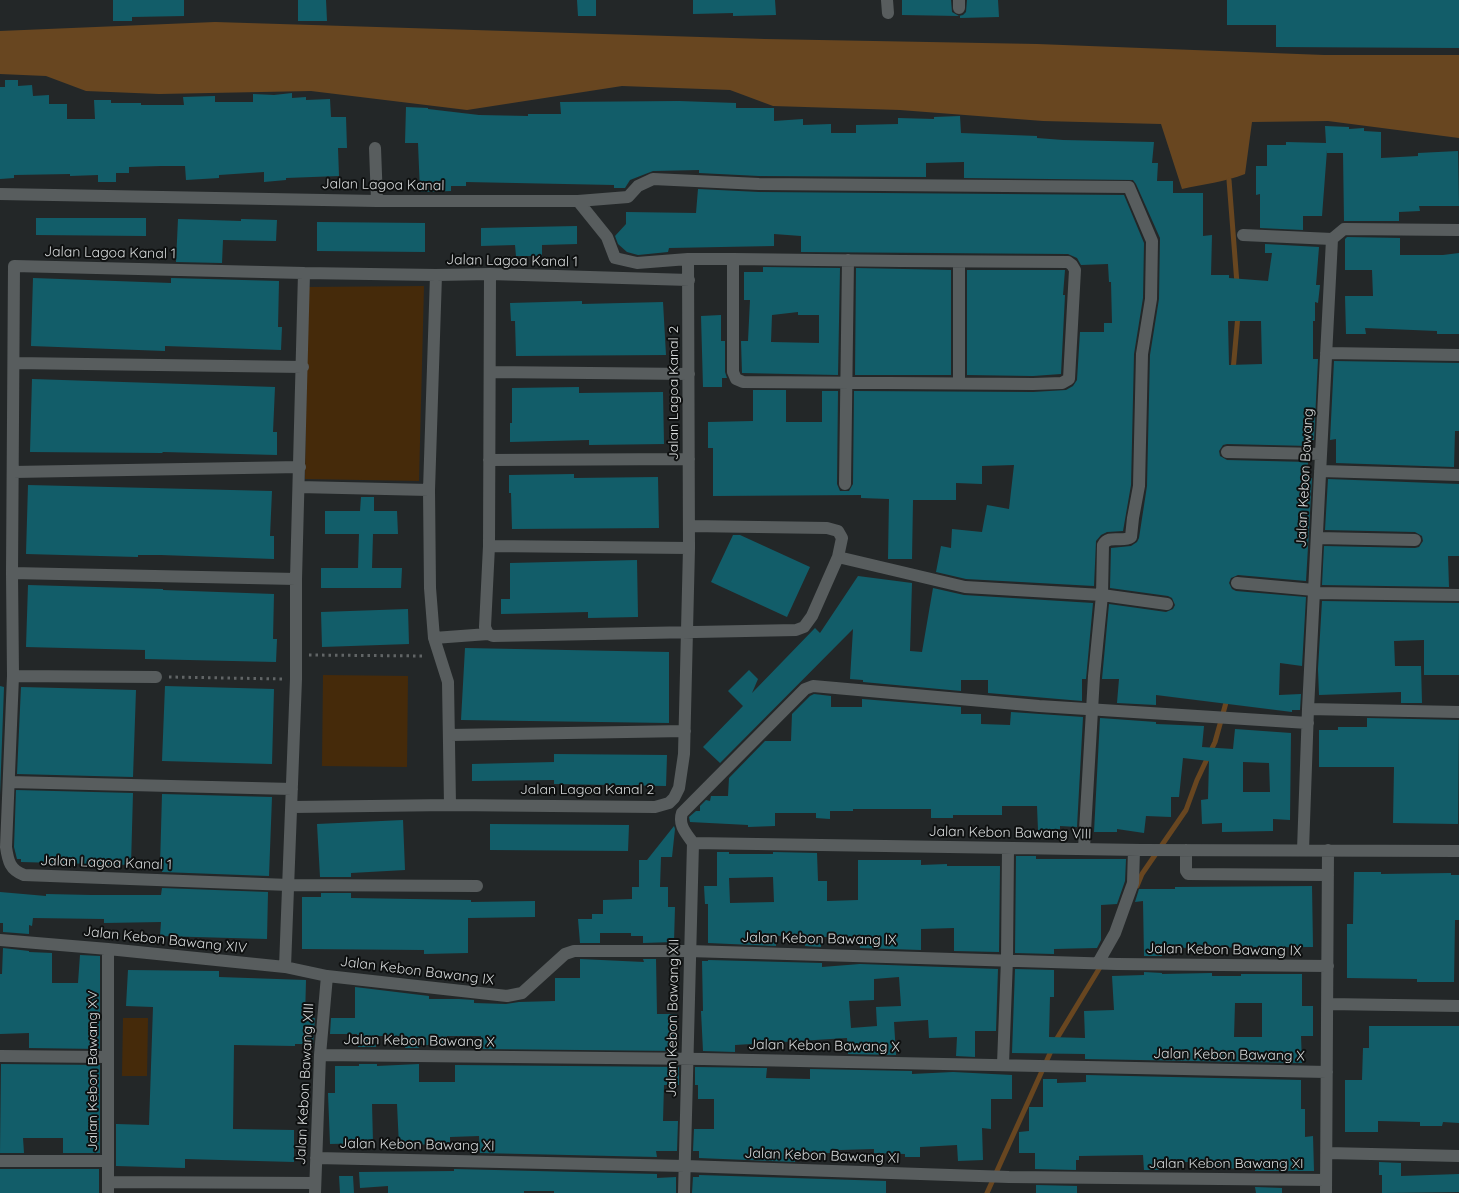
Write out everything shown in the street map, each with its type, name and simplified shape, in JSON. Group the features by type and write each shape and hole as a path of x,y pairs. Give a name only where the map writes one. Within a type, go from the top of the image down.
{"street":[{"path":"375,148 377,201"},
{"name":"Jalan Lagoa Kanal","path":"0,194 377,201 578,201 628,198 638,186 653,178 759,184 1129,186 1152,240 1151,299 1142,354 1139,486 1132,518 1131,537 1128,539 1109,539 1104,542 1102,595"},
{"path":"578,201 607,237 616,258 637,263 688,259 733,259 848,260 959,262 1068,262 1075,270 1071,373 1069,379 1062,383 743,382 736,378 733,372 733,259"},
{"path":"1243,235 1332,239 1344,229 1459,230"},
{"name":"Jalan Kebon Bawang","path":"1304,850 1308,709 1332,239"},
{"name":"Jalan Lagoa Kanal 2","path":"292,808 450,805 656,807 669,803 674,798 679,788 685,732 690,526 688,259"},
{"path":"844,484 848,260"},
{"path":"959,262 959,383"},
{"name":"Jalan Lagoa Kanal 1","path":"477,886 289,885 24,875 13,870 8,861 6,847 13,676 14,266 304,273 490,274 689,280"},
{"path":"285,967 296,679 296,578 304,273"},
{"path":"488,634 485,627 489,546 490,274"},
{"path":"436,275 429,490 430,588 434,638 448,682 450,805"},
{"path":"1326,353 1459,355"},
{"path":"14,364 303,367"},
{"path":"490,372 689,374"},
{"path":"1226,452 1321,454"},
{"path":"489,460 689,460"},
{"path":"13,472 300,467"},
{"path":"1320,471 1459,475"},
{"path":"299,487 429,490"},
{"path":"434,638 488,634 493,636 796,630 804,627 812,616 838,557 842,538 838,532 827,528 690,526"},
{"path":"1317,538 1415,540"},
{"path":"489,546 689,548"},
{"path":"838,557 965,587 1102,595 1167,604"},
{"path":"12,573 296,578"},
{"path":"1237,583 1314,591 1459,595"},
{"path":"1084,848 1094,676 1102,595"},
{"path":"13,676 156,677"},
{"path":"693,843 681,826 682,812 805,689 813,686 1039,706 1092,708 1212,718 1308,722"},
{"path":"1308,709 1459,712"},
{"path":"450,735 685,732"},
{"path":"9,782 292,789"},
{"name":"Jalan Kebon Bawang VIII","path":"693,843 1138,850 1459,851"},
{"name":"Jalan Kebon Bawang XII","path":"684,1193 693,843"},
{"path":"1003,1064 1008,959 1008,848"},
{"path":"1099,963 1115,933 1133,883 1138,850"},
{"path":"1181,850 1188,874 1328,875"},
{"path":"1326,1193 1328,850"},
{"name":"Jalan Kebon Bawang XIV","path":"0,940 285,967 327,976"},
{"name":"Jalan Kebon Bawang XV","path":"108,949 108,1188"},
{"name":"Jalan Kebon Bawang IX","path":"327,976 507,996 522,993 565,954 574,951 689,951 1008,959 1116,964 1328,966"},
{"name":"Jalan Kebon Bawang XIII","path":"315,1188 320,1055 327,976"},
{"path":"1328,1004 1459,1006"},
{"name":"Jalan Kebon Bawang X","path":"320,1055 1003,1064 1061,1067 1327,1072"},
{"path":"0,1056 107,1057"},
{"path":"1327,1153 1459,1156"},
{"name":"Jalan Kebon Bawang XI","path":"316,1158 685,1166 1009,1177 1326,1180"},
{"path":"0,1161 108,1160"},
{"path":"108,1188 315,1188"}],"path":[{"path":"296,654 441,656"},
{"path":"156,677 296,679"}],"shaded area":[{"path":"215,22 765,39 1037,44 1324,55 1459,55 1459,138 1328,121 1252,122 1245,174 1182,189 1161,124 1043,121 900,110 773,106 730,90 622,86 467,110 311,91 159,94 86,91 46,76 0,74 0,31"},
{"path":"424,286 419,481 305,479 308,287"},
{"path":"323,675 408,676 407,767 322,766"},
{"path":"123,1018 148,1018 147,1076 122,1076"}],"building":[{"path":"113,0 184,0 184,16 132,17 132,21 113,21"},
{"path":"298,0 326,0 327,21 298,21"},
{"path":"577,0 596,0 596,16 578,16"},
{"path":"693,0 775,0 776,15 733,16 733,13 693,14"},
{"path":"902,0 951,0 952,12 959,16 902,15"},
{"path":"967,0 998,0 999,17 960,18 959,16 966,12"},
{"path":"1227,0 1459,0 1459,48 1276,47 1276,25 1227,25"},
{"path":"5,80 18,80 18,86 32,85 33,96 49,95 49,104 67,104 67,119 95,119 94,100 111,100 111,103 141,103 141,105 184,105 183,97 215,96 215,102 253,102 253,94 274,95 292,93 292,98 306,97 306,100 330,99 331,117 346,117 347,148 338,148 339,176 286,178 286,180 264,182 264,172 219,175 219,178 186,180 185,166 161,166 129,167 129,173 116,173 116,182 98,182 98,175 70,176 70,174 14,175 14,178 0,179 0,87 5,87"},
{"path":"679,101 736,103 736,108 774,108 774,121 803,119 803,125 831,124 831,133 856,133 856,125 898,124 898,118 934,119 934,117 960,116 961,133 1037,136 1037,138 1063,140 1154,142 1152,163 1158,163 1157,181 1173,181 1173,193 1203,193 1203,236 1212,235 1211,275 1229,275 1229,278 1268,281 1272,253 1265,253 1265,244 1319,247 1316,285 1320,285 1318,303 1315,302 1315,321 1313,321 1313,359 1318,359 1314,440 1310,440 1310,446 1227,444 1223,445 1219,451 1220,456 1227,460 1308,462 1307,478 1312,478 1306,581 1238,575 1231,578 1229,583 1232,589 1236,591 1306,597 1302,666 1280,663 1279,695 1301,694 1300,710 1292,710 1292,712 1156,695 1156,705 1117,703 1119,679 1102,679 1109,604 1166,612 1173,609 1175,605 1172,598 1168,596 1110,588 1111,548 1131,546 1139,538 1147,486 1150,355 1159,299 1160,238 1133,180 964,178 964,162 926,163 926,177 759,176 699,173 699,170 653,171 630,180 625,188 614,188 614,185 466,182 466,186 451,186 451,191 420,192 418,143 405,143 406,107 479,115 528,116 528,114 561,114 560,102","holes":["1228,321 1261,321 1262,364 1229,365"]},
{"path":"1325,126 1349,127 1349,129 1364,128 1364,131 1381,132 1381,158 1418,156 1418,153 1458,151 1459,206 1419,206 1420,211 1399,212 1399,221 1344,221 1343,153 1327,153 1327,150 1322,216 1303,216 1303,230 1260,228 1260,194 1256,195 1256,166 1267,166 1267,145 1286,145 1286,142 1326,143"},
{"path":"698,189 759,192 1124,195 1144,243 1143,298 1134,354 1131,485 1123,531 1107,532 1096,541 1094,586 966,579 936,572 941,546 951,548 952,529 982,532 987,505 1009,509 1014,465 982,466 982,484 956,483 956,500 913,500 912,559 888,559 889,499 861,498 861,495 713,496 713,448 708,448 708,422 753,421 753,390 786,390 786,422 822,422 822,391 838,391 837,484 840,491 849,491 853,484 854,391 1033,392 1066,390 1073,386 1077,380 1080,332 1104,332 1104,323 1112,323 1111,282 1109,282 1108,264 1081,265 1077,258 1068,254 801,252 801,236 774,234 774,246 669,248 668,252 638,255 627,252 618,244 615,236 626,224 626,212 696,213"},
{"path":"36,218 146,218 146,236 36,235"},
{"path":"178,219 277,220 276,241 223,240 222,263 176,262"},
{"path":"317,222 425,223 425,252 317,251"},
{"path":"577,226 577,244 542,245 542,256 516,256 515,245 481,246 481,228"},
{"path":"1347,237 1400,238 1400,255 1459,253 1459,334 1437,334 1437,331 1365,328 1366,334 1346,334 1345,296 1373,296 1372,270 1345,270 1345,239"},
{"path":"763,267 840,268 838,375 742,373 741,341 748,341 750,300 744,300 744,272 763,272","holes":["798,312 798,315 819,315 819,343 771,342 772,315"]},
{"path":"856,268 951,270 951,375 855,375"},
{"path":"967,270 1065,270 1061,374 1033,376 967,375"},
{"path":"33,278 171,283 171,278 279,281 278,327 282,327 281,350 165,346 165,351 31,346"},
{"path":"582,301 582,304 663,302 666,355 516,356 515,321 511,321 510,303"},
{"path":"721,315 721,341 725,341 725,372 727,378 722,378 722,387 703,387 701,316"},
{"path":"1334,361 1459,363 1459,431 1455,431 1454,467 1336,463 1336,439 1330,440"},
{"path":"32,379 275,387 273,432 277,432 277,455 163,452 30,452"},
{"path":"579,387 579,393 663,392 664,444 589,445 589,440 510,442 512,388"},
{"path":"574,474 574,478 658,477 659,528 512,529 509,475"},
{"path":"1328,479 1459,484 1459,556 1448,556 1449,587 1322,585 1324,546 1415,548 1419,547 1423,541 1422,536 1415,532 1325,530"},
{"path":"28,485 272,491 270,536 274,536 274,559 161,555 138,555 138,557 26,554"},
{"path":"361,497 374,497 374,511 397,511 398,534 373,534 372,568 402,568 401,588 321,588 321,568 358,568 359,534 325,534 325,511 360,511"},
{"path":"733,535 740,535 810,567 787,617 711,582"},
{"path":"637,560 638,617 588,618 588,612 501,614 501,599 510,599 510,563"},
{"path":"858,576 912,583 910,651 922,652 933,588 964,595 1093,603 1086,679 1082,679 1082,701 988,693 988,680 961,680 961,691 863,682 863,680 850,679 853,629 720,763 703,747 743,706 728,691 749,670 758,679 752,693 815,628 820,633"},
{"path":"28,585 274,594 273,639 277,639 276,662 145,659 145,650 26,647"},
{"path":"1322,601 1459,603 1459,675 1424,675 1424,640 1394,641 1395,666 1421,666 1422,703 1401,703 1401,692 1319,695 1318,669"},
{"path":"408,609 409,644 322,647 321,612"},
{"path":"465,648 669,652 669,723 461,720"},
{"path":"0,686 4,687 0,795"},
{"path":"165,686 274,689 272,764 162,761"},
{"path":"21,687 136,690 133,777 17,774"},
{"path":"814,694 831,696 831,707 862,707 862,699 961,707 961,714 981,714 981,724 1010,725 1011,712 1083,717 1077,827 1060,826 1060,829 1038,830 1037,806 1002,806 1002,815 953,815 953,818 931,818 931,809 853,809 853,811 830,811 830,819 816,818 816,813 775,813 775,826 748,827 748,825 690,822 689,817 696,811 700,811 700,806 706,800 710,801 711,796 728,796 729,778 765,741 791,741 792,714"},
{"path":"1100,718 1156,722 1156,724 1204,726 1202,747 1233,749 1235,729 1291,733 1290,820 1273,819 1273,831 1222,832 1222,823 1202,824 1201,800 1208,799 1209,761 1183,758 1179,797 1171,797 1171,817 1146,816 1144,833 1117,829 1117,832 1094,832","holes":["1243,762 1269,763 1270,792 1243,792"]},
{"path":"1367,718 1459,720 1458,824 1393,823 1394,767 1319,767 1319,730 1338,730 1338,727 1367,727"},
{"path":"554,754 667,755 666,786 554,784 554,780 472,781 472,764 554,762"},
{"path":"16,790 133,793 131,865 21,862 21,859 17,859 14,847"},
{"path":"162,794 272,797 269,876 162,872 162,867 160,867"},
{"path":"403,820 405,870 351,873 351,877 320,877 317,824"},
{"path":"490,824 629,825 628,851 490,850"},
{"path":"674,826 672,857 661,857 660,887 668,887 668,907 675,907 674,942 643,943 643,936 631,936 631,933 600,933 600,943 580,943 578,919 592,919 592,914 603,914 603,900 632,899 632,887 639,887 639,860 647,860"},
{"path":"717,852 729,852 729,854 817,853 818,881 827,881 827,901 858,900 858,860 921,860 921,865 1000,866 999,952 954,951 954,928 921,929 921,950 860,948 859,937 821,937 821,947 805,946 805,935 776,936 776,946 708,943 708,904 705,904 704,886 717,886","holes":["773,877 774,902 730,903 729,878"]},
{"path":"1016,856 1036,856 1036,859 1126,859 1125,881 1117,904 1101,905 1101,940 1097,948 1054,949 1054,954 1015,953"},
{"path":"1354,872 1381,872 1381,874 1451,873 1451,875 1459,875 1459,920 1455,920 1454,982 1417,982 1417,979 1347,978 1347,924 1353,924"},
{"path":"1312,886 1313,947 1162,948 1162,956 1144,956 1143,901 1135,902 1139,889"},
{"path":"162,888 268,892 267,939 160,936 161,922 104,923 104,919 33,918 32,926 29,925 29,934 3,932 3,923 0,923 0,892 46,896 46,894 161,895"},
{"path":"321,893 351,893 351,898 471,900 471,902 535,901 535,917 468,918 468,953 424,954 424,950 302,949 302,897 321,897"},
{"path":"3,948 52,953 52,983 78,983 80,955 100,956 100,1049 29,1048 29,1033 0,1034 0,974 2,974"},
{"path":"580,959 644,962 643,959 656,959 657,1014 677,1014 677,1051 481,1049 481,1036 447,1036 447,1045 419,1045 419,1048 405,1048 405,1036 377,1036 377,1040 375,1040 376,1047 358,1047 357,1034 330,1034 331,1018 355,1018 355,987 429,996 429,999 474,1000 474,1003 506,1004 555,1001 555,978 580,978"},
{"path":"702,961 822,963 822,967 860,964 998,969 996,1031 975,1031 975,1057 956,1056 957,1037 929,1038 928,1020 894,1022 896,1055 848,1054 847,1038 735,1045 735,1052 703,1051 701,1011 703,1011","holes":["899,977 901,1006 876,1007 877,1026 851,1028 849,1001 874,1000 874,979"]},
{"path":"1015,969 1054,970 1054,997 1050,997 1049,1037 1085,1038 1084,1011 1114,1010 1112,976 1144,975 1144,972 1162,974 1212,973 1212,976 1302,974 1302,1006 1313,1006 1313,1036 1301,1036 1302,1063 1085,1059 1085,1054 1012,1053","holes":["1235,1003 1262,1003 1262,1037 1234,1037"]},
{"path":"128,970 219,971 219,977 306,980 305,1018 315,1018 313,1044 295,1044 295,1046 234,1045 233,1129 294,1130 294,1162 185,1159 185,1168 116,1166 116,1124 149,1125 153,1007 126,1006"},
{"path":"1369,1026 1459,1026 1459,1123 1443,1122 1442,1126 1420,1126 1420,1122 1378,1121 1378,1132 1345,1132 1345,1080 1362,1080 1363,1048 1369,1048"},
{"path":"1,1064 100,1065 100,1153 63,1153 63,1138 23,1138 24,1153 0,1153"},
{"path":"359,1064 377,1064 377,1066 419,1064 419,1082 455,1082 455,1065 679,1067 679,1085 664,1085 663,1121 678,1121 677,1151 656,1151 657,1157 480,1153 479,1136 450,1137 450,1145 399,1146 397,1104 372,1104 373,1143 330,1144 328,1093 335,1093 335,1066 359,1066"},
{"path":"695,1067 767,1068 766,1078 810,1079 810,1069 912,1071 912,1074 953,1072 1012,1075 1012,1099 991,1099 991,1129 982,1128 983,1160 958,1161 957,1145 920,1147 920,1157 905,1157 905,1154 874,1153 874,1149 840,1150 840,1153 796,1153 795,1162 699,1158 699,1151 693,1151 694,1129 714,1129 714,1099 698,1099 698,1085 695,1085"},
{"path":"1086,1075 1301,1080 1301,1109 1305,1109 1305,1137 1313,1136 1314,1171 1255,1171 1255,1168 1207,1169 1207,1162 1159,1162 1159,1170 1144,1170 1143,1155 1079,1156 1079,1160 1076,1160 1076,1170 1035,1169 1035,1153 1019,1153 1019,1132 1029,1131 1029,1107 1043,1107 1043,1079 1057,1079 1057,1083 1086,1082"},
{"path":"1379,1162 1401,1163 1401,1176 1459,1174 1459,1192 1382,1193 1382,1175 1379,1175"},
{"path":"0,1169 99,1169 99,1193 0,1193"},
{"path":"454,1169 657,1174 657,1178 676,1177 676,1193 554,1193 554,1191 524,1191 524,1193 388,1193 388,1186 360,1188 359,1172 454,1171"},
{"path":"699,1175 886,1181 886,1193 692,1193 693,1177 699,1177"},
{"path":"339,1176 353,1176 354,1193 340,1193"},
{"path":"1036,1185 1077,1186 1077,1193 1036,1193"},
{"path":"1255,1187 1282,1188 1282,1193 1256,1193"}],"waterway":[{"path":"1229,180 1237,284"},
{"path":"1233,371 1238,315"},
{"path":"1137,886 1142,874 1186,810 1197,780 1215,742 1227,699"},
{"path":"987,1193 1056,1040 1102,964"}]}
